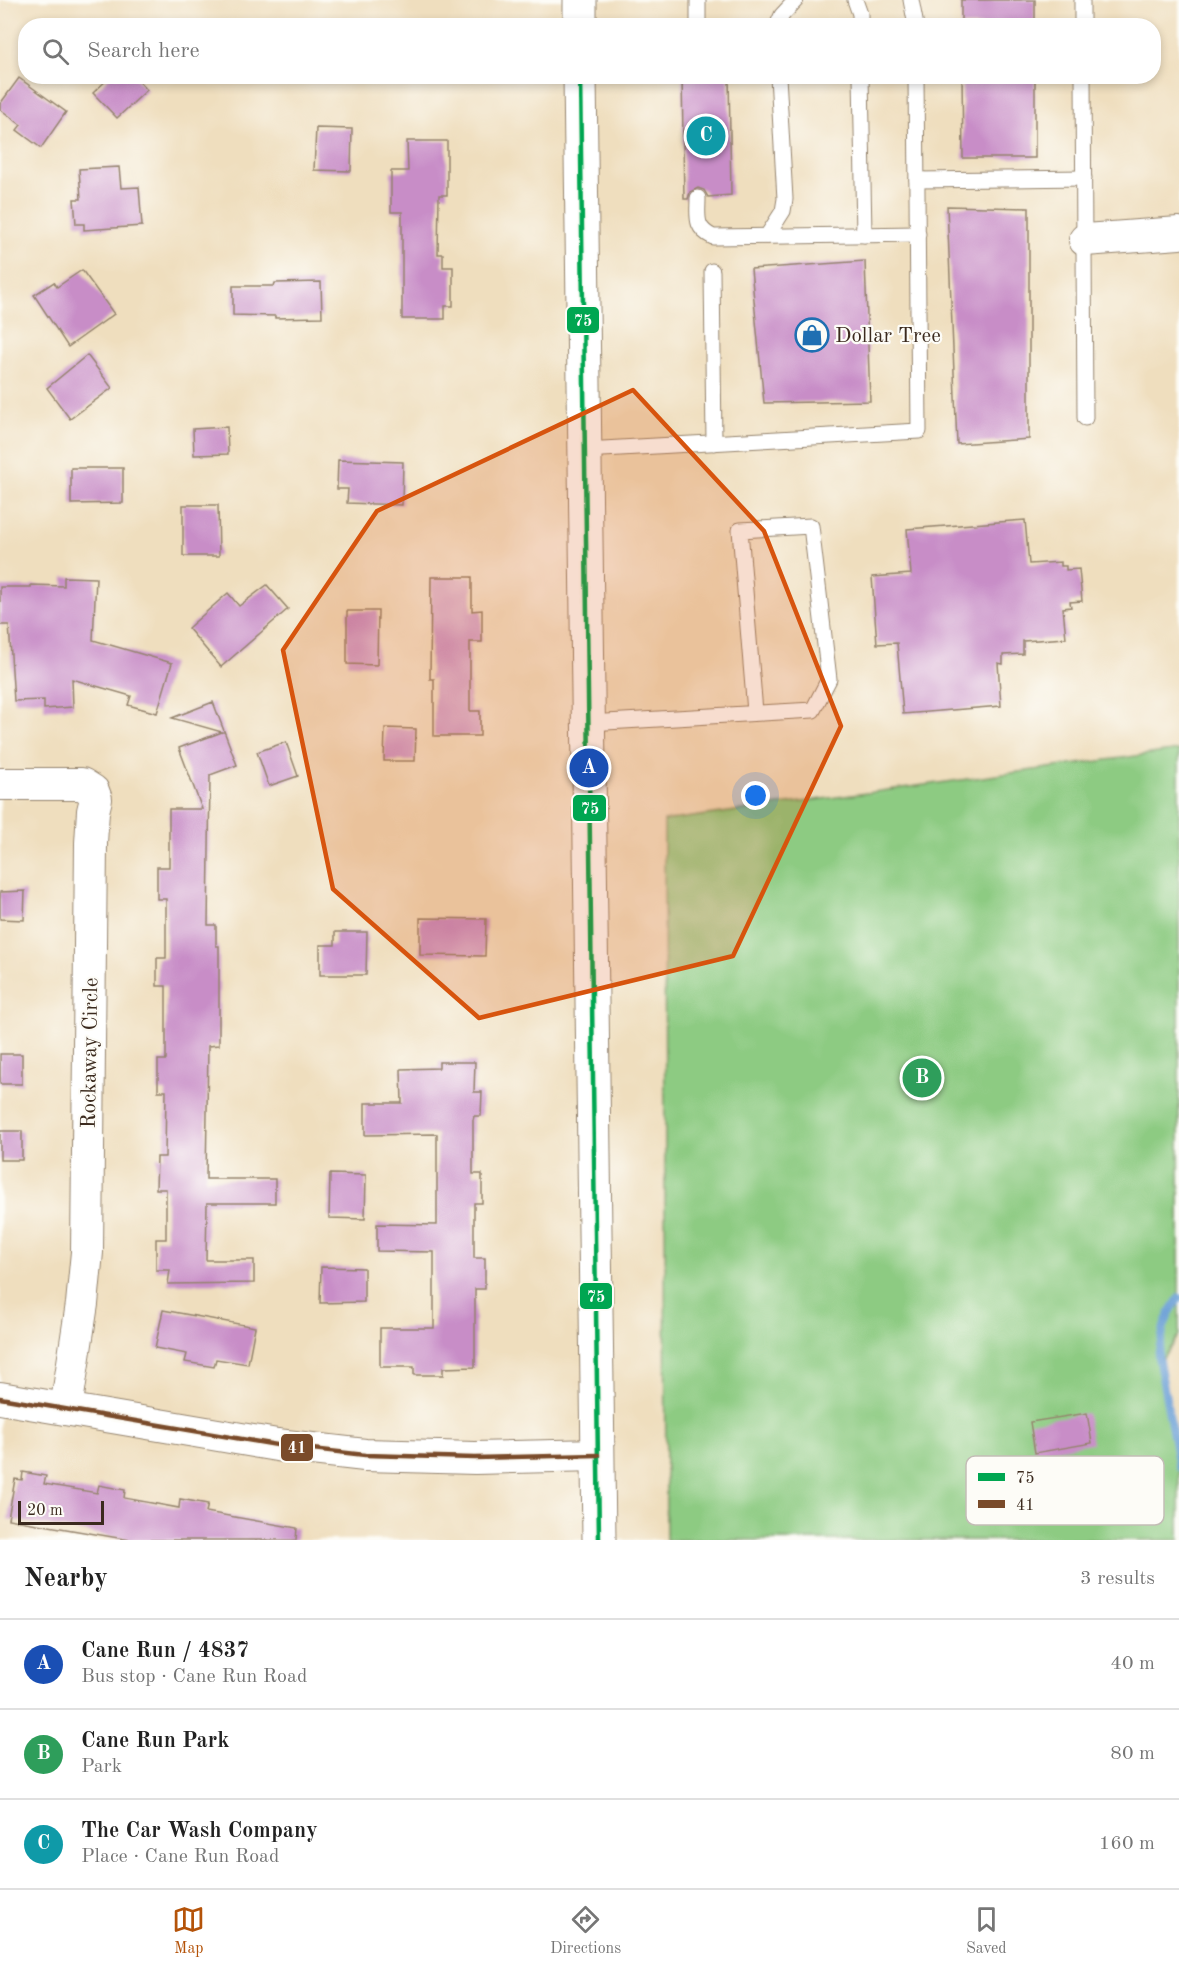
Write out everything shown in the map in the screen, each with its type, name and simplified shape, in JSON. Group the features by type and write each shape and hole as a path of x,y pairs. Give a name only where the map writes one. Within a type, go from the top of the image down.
{"highway":[{"path":"580,0 580,18"},
{"path":"580,84 599,1540"}],"street":[{"path":"1085,240 1179,233"},
{"name":"Rockaway Circle","path":"0,784 82,784 93,791 96,799 91,843 87,1252 82,1304 66,1409"},
{"path":"0,1398 277,1445 365,1455 476,1458 598,1455"}],"lane":[{"path":"698,0 698,18"},
{"path":"781,18 795,0"},
{"path":"855,0 860,18"},
{"path":"911,0 914,18"},
{"path":"1082,0 1082,18"},
{"path":"767,236 783,211 785,199 778,84"},
{"path":"861,84 864,235"},
{"path":"585,450 920,431 916,84"},
{"path":"1083,84 1085,418"},
{"path":"917,180 1084,178"},
{"path":"698,198 699,225 704,232 713,237 918,234"},
{"path":"712,271 714,443"},
{"path":"589,723 813,710 829,679 811,526 740,530 755,712"}],"highlighted area":[{"path":"633,390 764,531 841,726 733,956 479,1018 333,889 283,650 377,511"}],"green space":[{"path":"1179,750 1179,1335 1158,1365 1179,1464 1179,1540 666,1540 664,821"}],"building":[{"path":"961,0 1035,0 1035,18 961,18"},
{"path":"18,79 18,84 27,84 66,112 41,148 17,130 21,125 0,109 0,104"},
{"path":"103,84 141,84 147,90 117,118 93,93"},
{"path":"682,84 729,84 731,195 708,197 704,190 698,188 690,192 688,199 684,199"},
{"path":"962,84 1035,84 1035,158 963,158"},
{"path":"316,128 352,129 351,171 314,170"},
{"path":"407,141 447,141 447,195 439,195 438,254 443,254 443,267 453,267 453,306 445,306 445,319 402,319 402,212 391,212 391,171 408,171"},
{"path":"119,167 121,188 139,187 142,226 84,230 84,224 76,224 74,199 81,199 79,169"},
{"path":"947,206 1029,208 1029,439 957,444"},
{"name":"Dollar Tree","path":"865,261 870,401 764,403 751,269"},
{"path":"82,270 114,314 68,347 34,295 54,282 57,287"},
{"path":"321,282 322,317 275,318 275,316 233,315 233,286 274,286 275,283"},
{"path":"87,355 112,388 70,419 47,388"},
{"path":"227,427 228,454 194,455 193,429"},
{"path":"338,460 403,462 402,505 347,503 348,489 337,489"},
{"path":"71,468 123,468 123,503 71,504"},
{"path":"183,505 218,505 219,556 183,556"},
{"path":"1025,520 1029,564 1061,562 1061,566 1066,566 1066,570 1079,569 1082,601 1070,602 1071,607 1063,608 1066,638 1023,641 1023,654 1003,655 1003,664 998,663 1001,706 903,714 897,643 877,644 872,577 911,574 907,529"},
{"path":"64,577 96,578 93,640 172,663 157,713 128,705 131,696 72,679 73,707 44,709 44,700 14,701 9,625 0,625 0,587 64,586"},
{"path":"431,577 472,577 472,611 482,610 482,642 470,642 470,711 480,711 480,736 434,736 434,679 430,679"},
{"path":"267,585 288,609 221,667 188,628 228,593 239,606"},
{"path":"347,611 378,611 377,665 347,664"},
{"path":"213,702 237,765 210,775 208,925 216,925 216,946 219,946 219,1045 208,1046 206,1179 275,1179 275,1203 207,1203 206,1260 254,1260 254,1283 168,1284 170,1270 156,1270 156,1239 166,1239 166,1189 156,1189 157,1157 165,1157 166,1091 158,1091 158,1060 166,1060 166,986 157,986 157,958 166,958 166,899 157,899 157,867 169,867 169,809 202,809 179,748 222,732 172,718"},
{"path":"385,728 416,729 415,761 384,761"},
{"path":"286,742 298,776 269,786 257,752"},
{"path":"25,891 24,920 0,919 0,892"},
{"path":"420,918 486,919 485,956 420,955"},
{"path":"335,932 367,932 366,975 320,975 320,945 335,945"},
{"path":"0,1054 22,1054 22,1084 0,1084"},
{"path":"439,1062 475,1062 474,1092 482,1092 481,1116 474,1116 473,1120 473,1174 482,1174 482,1203 474,1203 474,1258 485,1258 485,1289 475,1289 475,1367 443,1368 443,1375 414,1375 414,1367 380,1367 380,1328 434,1328 434,1252 377,1251 377,1224 437,1225 437,1134 365,1135 365,1103 402,1103 401,1069 439,1068"},
{"path":"0,1131 22,1131 22,1160 0,1160"},
{"path":"330,1174 366,1175 365,1219 329,1218"},
{"path":"321,1267 364,1268 364,1302 320,1303"},
{"path":"163,1310 255,1327 248,1364 216,1359 214,1367 185,1362 187,1354 155,1348"},
{"path":"1087,1413 1092,1443 1035,1453 1030,1422"},
{"path":"23,1472 46,1476 44,1484 97,1493 99,1485 125,1490 124,1498 179,1508 180,1499 208,1504 206,1512 297,1528 296,1540 130,1540 8,1519 15,1479 22,1480"}],"waterway":[{"path":"1179,1298 1164,1327 1158,1356 1179,1467"}],"transit line":[{"name":"75","path":"580,84 599,1540"},
{"name":"41","path":"0,1398 277,1445 365,1455 475,1458 598,1455"}],"place":[{"name":"The Car Wash Company","path":"706,136"},
{"name":"Dollar Tree","path":"812,335"},
{"name":"Cane Run / 4837","path":"589,768"},
{"name":"Cane Run Park","path":"922,1078"}]}
